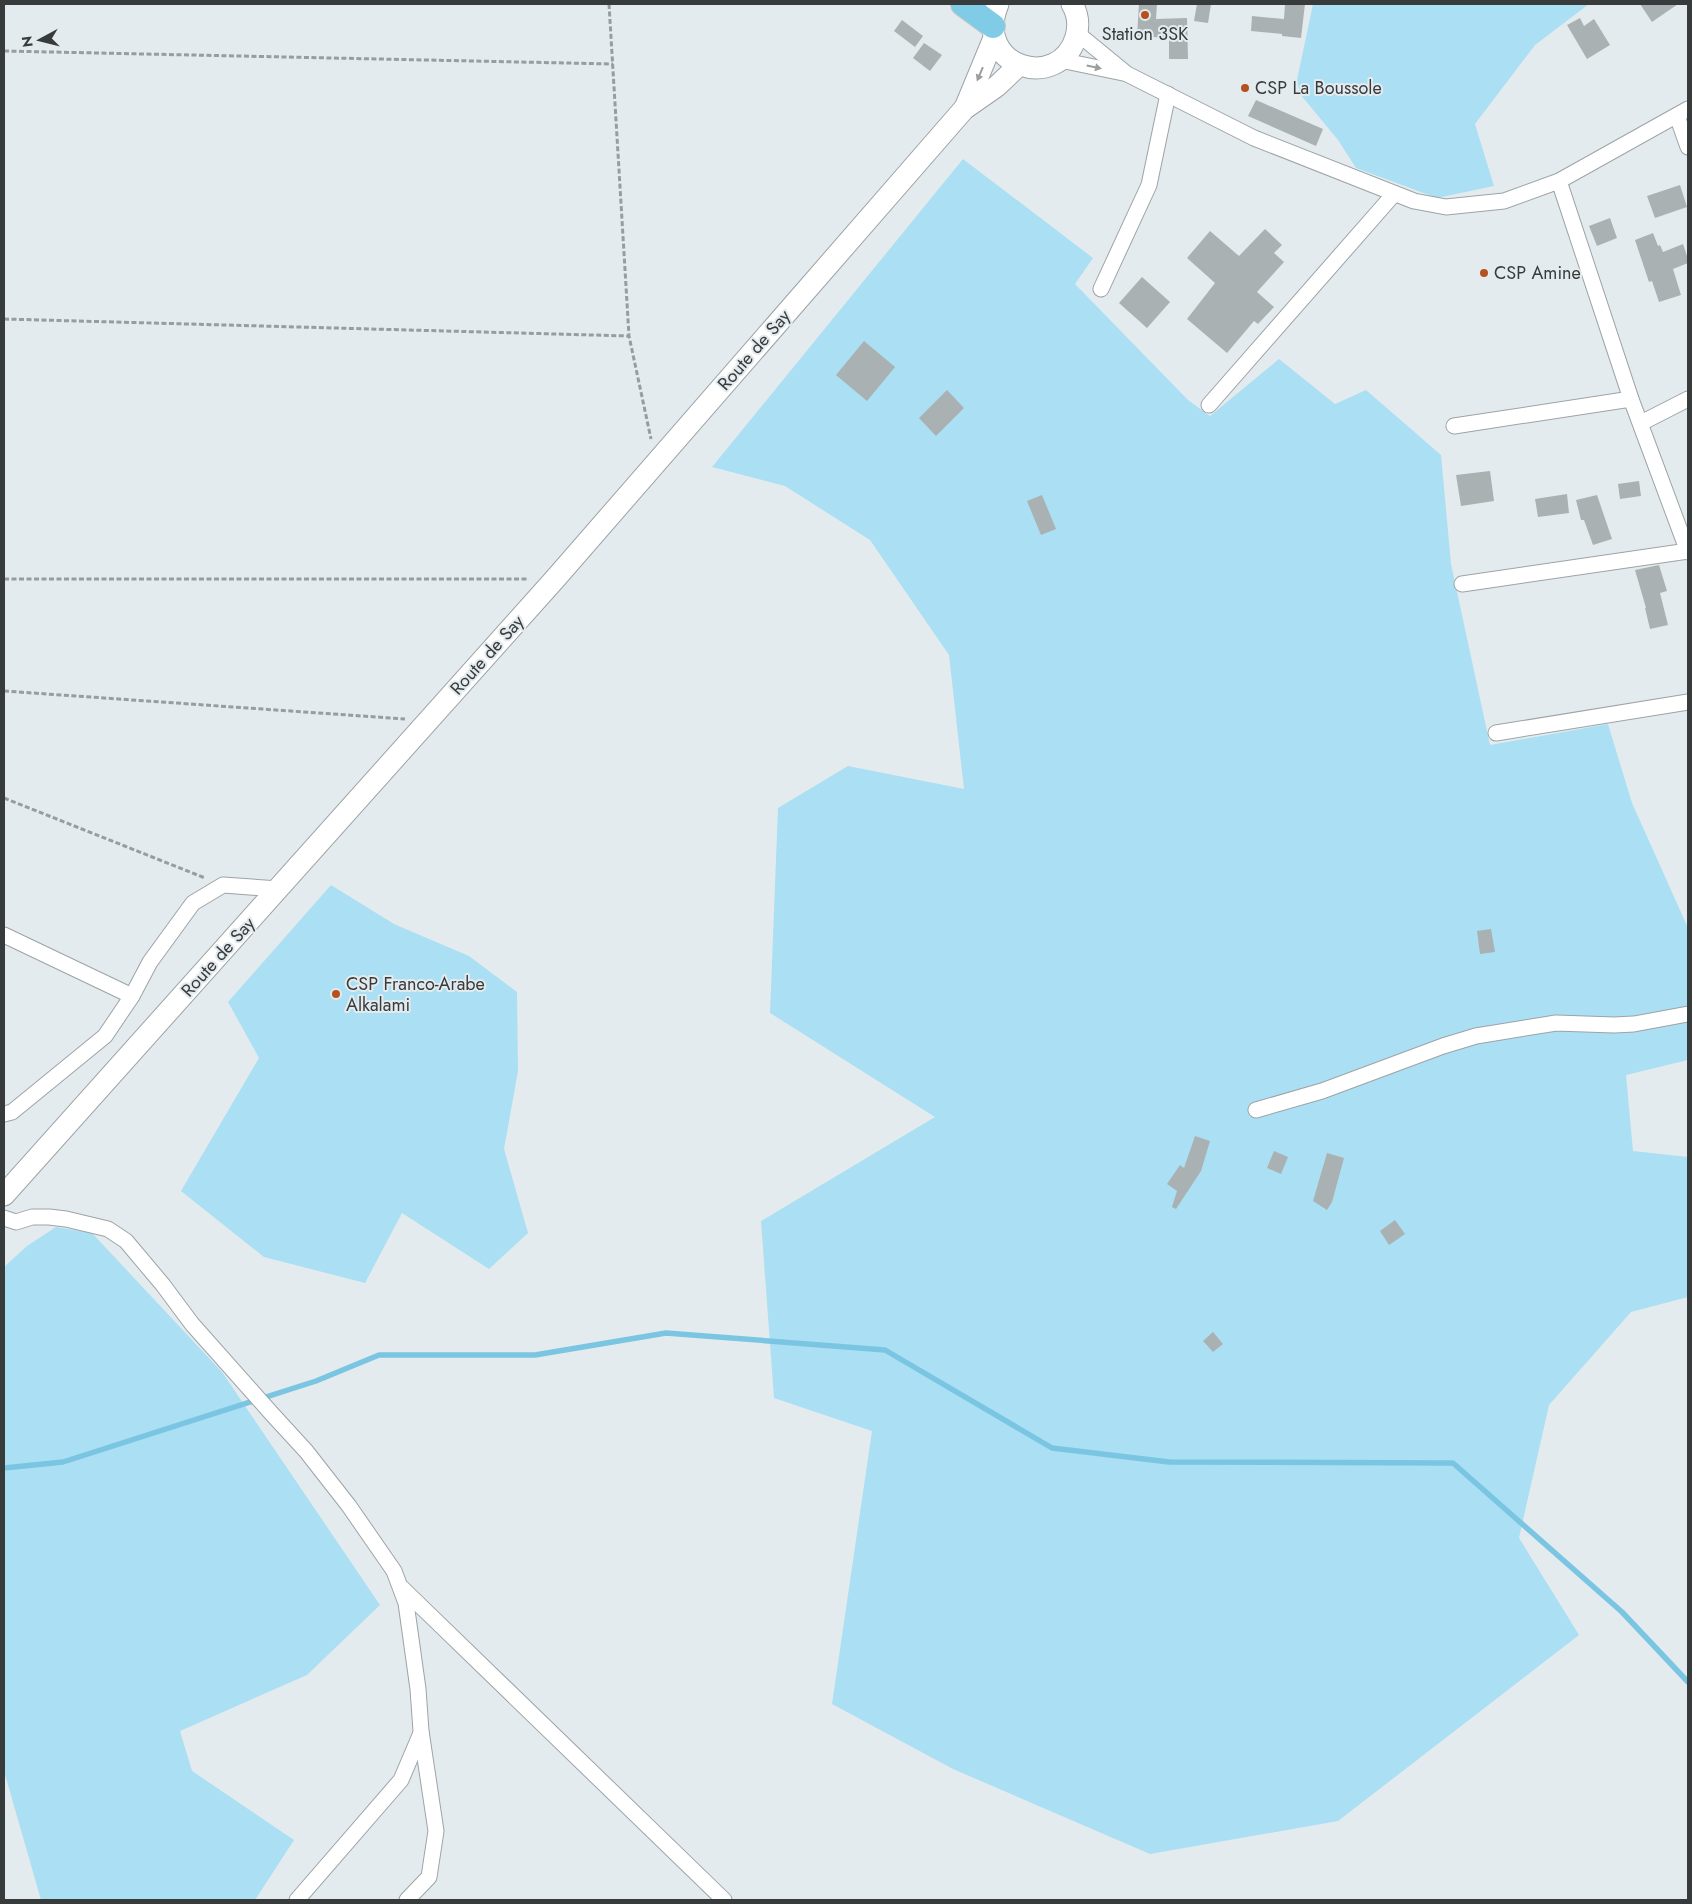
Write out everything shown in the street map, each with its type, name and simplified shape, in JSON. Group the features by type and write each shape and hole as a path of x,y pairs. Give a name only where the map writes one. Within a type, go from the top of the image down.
{"highway":[{"path":"963,4 995,22"}],"main road":[{"path":"995,22 1000,49 1009,59 1030,68 1041,68 1060,60 1071,48 1077,33 1078,24 1074,5"},
{"name":"Route de Say","path":"964,109 995,22"},
{"name":"Route de Say","path":"4,1195 429,721 964,109 997,86 1020,65"}],"street":[{"path":"1077,33 1127,74 1254,138 1394,194 1414,201 1446,207 1472,206 1504,201 1559,181 1682,112 1688,147"},
{"path":"1060,60 1127,74"},
{"path":"1101,289 1149,185 1168,94"},
{"path":"1462,584 1688,552 1631,398 1559,181"},
{"path":"1209,405 1394,194"},
{"path":"1454,426 1631,398"},
{"path":"1641,423 1688,399"},
{"path":"1496,733 1688,702"},
{"path":"4,1114 12,1112 105,1036 132,996 150,962 193,903 223,885 279,889"},
{"path":"4,935 132,996"},
{"path":"1256,1110 1322,1091 1443,1046 1485,1035 1556,1024 1634,1024 1688,1014"},
{"path":"4,1218 16,1222 32,1217 66,1219 108,1229 126,1242 163,1285 192,1324 306,1451 354,1513 394,1571 406,1603 418,1689 421,1731 436,1831 429,1876 407,1900"},
{"path":"400,1585 724,1900"},
{"path":"297,1900 402,1780 421,1731"}],"path":[{"path":"609,4 629,336 656,462"},
{"path":"4,51 613,64"},
{"path":"4,319 629,336"},
{"path":"4,579 554,579"},
{"path":"4,691 429,721"},
{"path":"4,798 223,885"}],"shaded area":[{"path":"1313,4 1589,4 1535,45 1475,124 1494,186 1437,198 1356,168 1338,140 1300,94 1297,80"},
{"path":"963,159 1093,258 1075,284 1188,400 1210,416 1279,359 1335,404 1366,390 1441,455 1451,564 1490,745 1608,724 1632,803 1688,928 1688,1060 1626,1075 1633,1151 1688,1157 1688,1297 1631,1312 1549,1405 1519,1538 1579,1635 1338,1821 1150,1854 953,1769 832,1704 872,1431 774,1398 761,1221 935,1117 770,1013 778,808 848,766 964,789 949,655 870,540 785,486 712,467"},
{"path":"331,885 394,924 469,956 517,992 518,1071 504,1149 528,1233 489,1269 402,1213 365,1283 264,1257 181,1191 259,1058 228,1002"},
{"path":"56,1227 92,1233 222,1372 380,1605 307,1675 180,1731 192,1771 294,1840 255,1900 41,1900 4,1771 4,1267 27,1246"}],"building":[{"path":"1139,4 1157,4 1156,19 1187,18 1188,59 1169,59 1169,38 1137,36"},
{"path":"1197,4 1211,4 1208,23 1194,21"},
{"path":"1285,4 1305,4 1301,38 1251,31 1252,16 1284,19"},
{"path":"1640,4 1678,4 1652,22"},
{"path":"1580,18 1584,26 1594,19 1610,45 1587,59 1567,25"},
{"path":"902,20 923,36 915,47 894,31"},
{"path":"924,43 942,55 930,71 913,58"},
{"path":"1256,100 1323,129 1316,146 1248,116"},
{"path":"1680,185 1687,207 1655,218 1647,196"},
{"path":"1610,218 1617,238 1597,246 1589,226"},
{"path":"1265,229 1282,245 1274,253 1284,262 1257,292 1274,307 1258,324 1254,321 1227,353 1187,319 1215,283 1187,258 1210,231 1239,256"},
{"path":"1653,233 1658,246 1660,245 1663,252 1683,244 1688,259 1688,263 1673,269 1681,295 1659,302 1652,281 1649,282 1635,240"},
{"path":"1142,277 1170,302 1147,328 1119,303"},
{"path":"864,341 895,367 867,401 836,375"},
{"path":"947,390 964,408 936,436 919,418"},
{"path":"1490,471 1494,501 1461,506 1456,475"},
{"path":"1639,481 1641,496 1620,499 1618,484"},
{"path":"1567,494 1569,513 1538,517 1535,499"},
{"path":"1042,495 1056,529 1041,535 1027,501"},
{"path":"1597,495 1612,539 1593,545 1584,520 1581,520 1576,500"},
{"path":"1659,565 1667,591 1660,593 1668,625 1650,629 1635,570"},
{"path":"1491,929 1495,952 1480,954 1477,931"},
{"path":"1195,1136 1210,1141 1201,1171 1176,1209 1172,1207 1177,1191 1167,1184 1180,1165 1184,1168"},
{"path":"1274,1151 1288,1157 1281,1174 1267,1168"},
{"path":"1327,1153 1344,1158 1332,1202 1327,1210 1313,1201"},
{"path":"1395,1220 1405,1234 1389,1245 1380,1231"},
{"path":"1213,1332 1223,1344 1213,1352 1203,1341"}],"waterway":[{"path":"4,1468 63,1462 316,1381 379,1355 535,1355 666,1333 885,1350 1052,1448 1169,1462 1453,1463 1622,1612 1688,1682"}],"place":[{"name":"Station 3SK","path":"1145,15"},
{"name":"CSP La Boussole","path":"1245,88"},
{"name":"CSP Amine","path":"1484,273"},
{"name":"CSP Franco-Arabe Alkalami","path":"336,994"}]}
